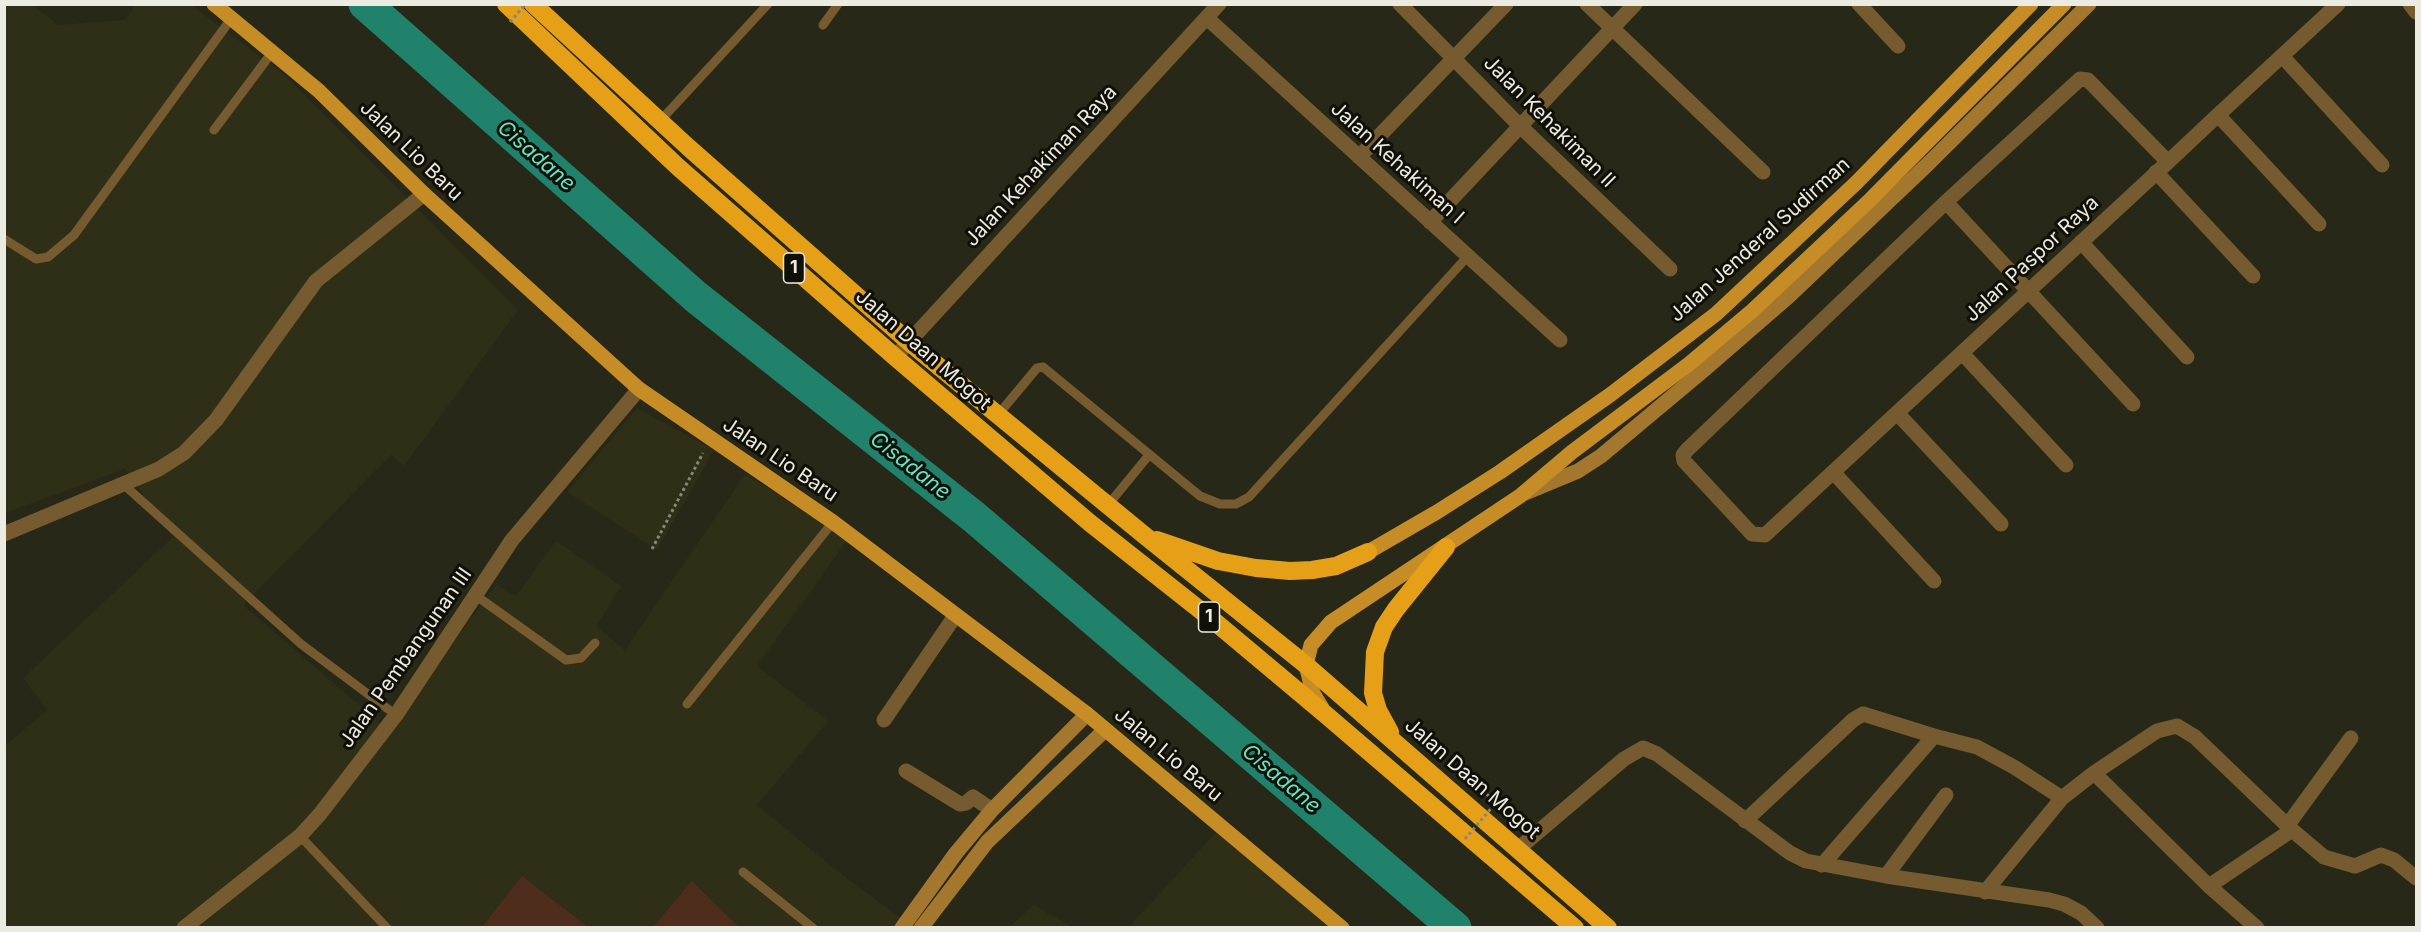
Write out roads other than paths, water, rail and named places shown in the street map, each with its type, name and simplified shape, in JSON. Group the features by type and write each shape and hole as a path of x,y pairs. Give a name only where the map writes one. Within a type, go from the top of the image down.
{"highway":[{"name":"Jalan Daan Mogot","path":"533,4 660,121 909,342 997,416 1306,665 1608,927"},
{"name":"Jalan Daan Mogot","path":"508,13 678,167 895,357 1090,523 1214,621 1325,714 1575,927"},
{"path":"1144,535 1218,561 1290,571 1336,566 1368,552"},
{"path":"1397,745 1378,710 1372,693 1375,652 1384,627 1396,609 1446,547"}],"main road":[{"name":"Jalan Lio Baru","path":"214,4 319,91 424,194 639,389 833,522 1087,714 1342,927"},
{"name":"Jalan Jenderal Sudirman","path":"1368,552 1500,472 1610,395 1716,314 1856,183 2031,4"},
{"path":"1306,665 1311,645 1331,622 1520,496 1572,453 1680,371 1752,311 1868,202 2064,4"},
{"name":"Jalan Daan Mogot","path":"1306,665 1313,693 1325,714"}],"street":[{"name":"Jalan Kehakiman Raya","path":"895,357 1219,4"},
{"name":"Jalan Kehakiman II","path":"1400,4 1519,125 1670,269"},
{"path":"1359,157 1506,4"},
{"path":"1587,4 1763,172"},
{"path":"1430,222 1635,4"},
{"path":"1859,4 1899,45"},
{"path":"1520,496 1578,471 1601,456 1705,369 1797,288 1930,162 2089,4"},
{"name":"Jalan Paspor Raya","path":"1946,202 1683,455 1684,461 1752,534 1765,535 2338,4"},
{"path":"2410,4 2416,12"},
{"name":"Jalan Kehakiman I","path":"1207,18 1560,340"},
{"path":"2282,56 2382,165"},
{"path":"2133,404 1946,202 2080,79 2084,78 2168,162"},
{"path":"2218,115 2319,224"},
{"path":"2156,172 2253,276"},
{"path":"4,534 159,469 184,453 216,420 316,281 424,194"},
{"path":"2081,242 2187,357"},
{"path":"1962,353 2066,465"},
{"name":"Jalan Pembangunan III","path":"184,927 300,836 396,715 512,540 639,389"},
{"path":"1897,413 2001,524"},
{"path":"1833,472 1934,581"},
{"path":"884,720 955,616"},
{"path":"902,927 956,853 992,810 1087,714"},
{"path":"1745,821 1853,720 1863,714 1977,747 2014,767 2062,798"},
{"path":"1985,892 2062,798 2094,773 2157,731 2177,726 2195,737 2290,828 2324,857 2355,866 2381,855 2394,860 2416,878"},
{"path":"921,927 987,842 1105,730"},
{"path":"1822,865 1934,736"},
{"path":"2209,886 2290,828 2351,738"},
{"path":"1521,852 1635,751 1643,747 1657,754 1790,853 1806,861 2064,904 2081,913 2097,927"},
{"path":"906,771 960,804 966,803 973,796 992,810"},
{"path":"2094,773 2209,886 2257,927"},
{"path":"1886,876 1946,795"}],"lane":[{"path":"660,121 768,4"},
{"path":"823,26 838,4"},
{"path":"4,239 36,259 48,257 74,235 231,19"},
{"path":"214,130 273,51"},
{"path":"997,416 1037,368 1043,367 1200,496 1209,501 1229,505 1249,497 1468,256"},
{"path":"1108,505 1149,455"},
{"path":"123,484 301,644 396,715"},
{"path":"687,704 833,522"},
{"path":"474,595 566,660 581,658 595,643"},
{"path":"300,836 387,927"},
{"path":"744,872 813,927"}],"waterway":[{"name":"Cisadane","path":"365,4 696,297 974,517 1455,928"}]}
